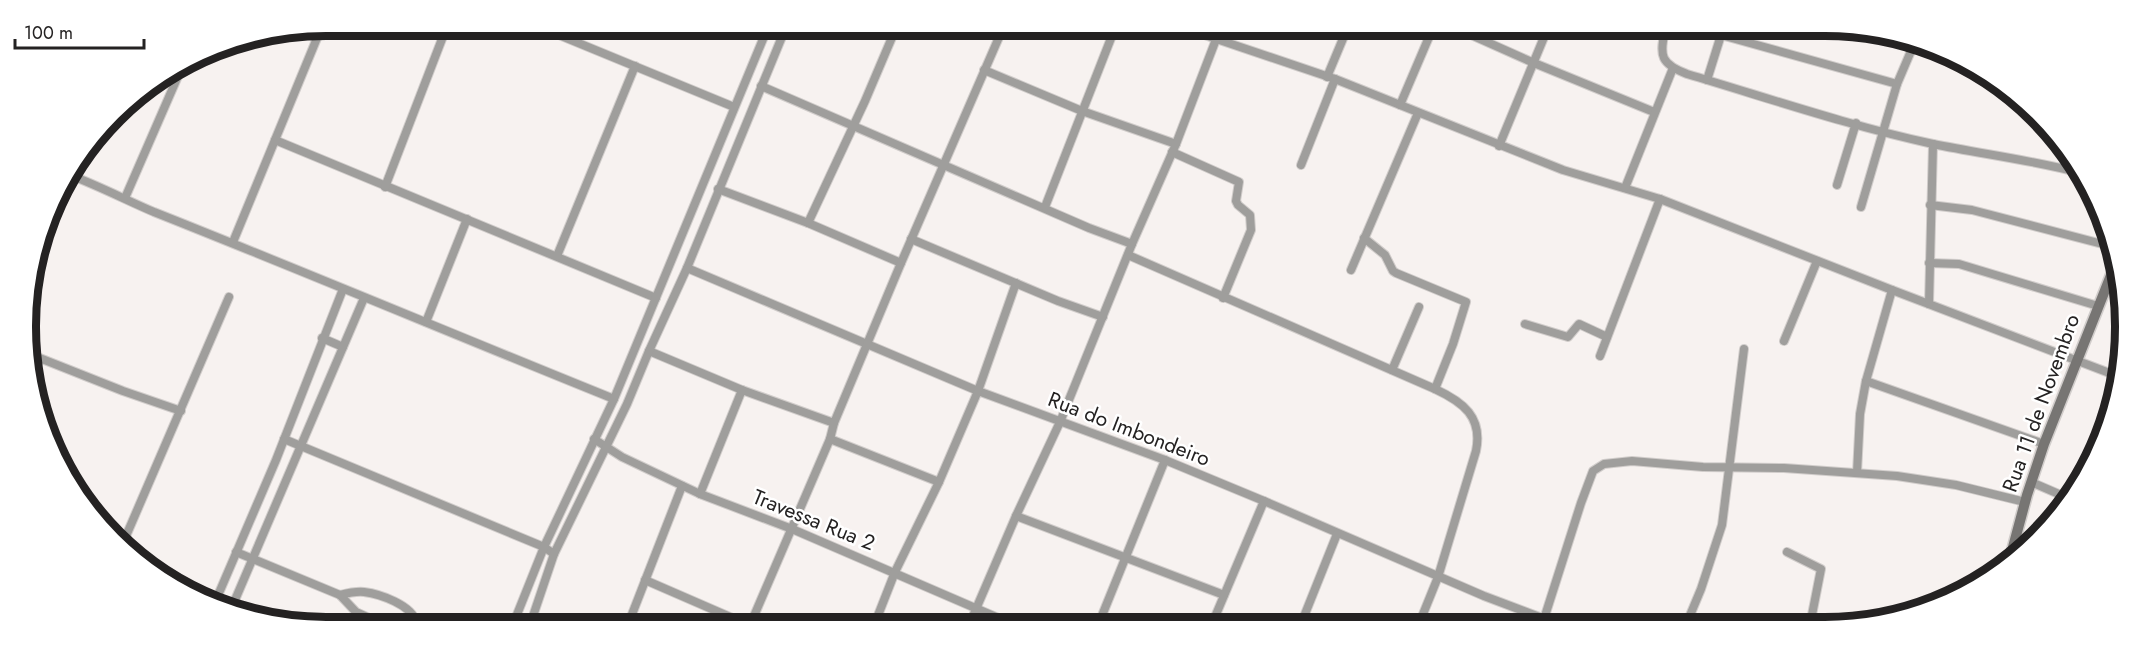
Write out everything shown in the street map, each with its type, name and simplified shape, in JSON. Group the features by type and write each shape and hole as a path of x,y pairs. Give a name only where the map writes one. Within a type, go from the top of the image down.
{"main road":[{"name":"Rua 11 de Novembro","path":"2013,548 2044,444 2110,276"}],"street":[{"path":"233,242 318,36"},
{"path":"385,187 443,36"},
{"path":"566,36 734,107"},
{"path":"516,617 544,547 614,399 764,36"},
{"path":"533,617 554,554 627,404 687,268 782,36"},
{"path":"808,223 854,127 893,36"},
{"path":"754,617 830,439 834,423 901,262 999,36"},
{"path":"1044,207 1112,36"},
{"path":"1205,36 1331,78 1563,170 1660,199 2111,373"},
{"path":"973,617 1060,422 1132,244 1176,144 1217,36"},
{"path":"1301,165 1345,36"},
{"path":"1400,105 1429,36"},
{"path":"1473,36 1654,112"},
{"path":"1499,146 1545,36"},
{"path":"1664,36 1661,52 1672,68 1707,80 1933,144 2043,163 2069,170"},
{"path":"1707,80 1721,36"},
{"path":"1732,36 1897,84"},
{"path":"1861,207 1897,84 1912,49"},
{"path":"557,256 635,66"},
{"path":"1625,188 1672,68"},
{"path":"984,69 1083,111 1176,144"},
{"path":"125,198 178,77"},
{"path":"761,86 1089,228 1132,244"},
{"path":"1351,270 1418,113"},
{"path":"1837,185 1856,123"},
{"path":"275,140 656,298"},
{"path":"1929,304 1933,144"},
{"path":"1172,152 1239,182 1236,201 1250,215 1251,230 1223,298"},
{"path":"77,178 614,399"},
{"path":"718,189 901,262"},
{"path":"1600,356 1660,199"},
{"path":"1930,205 1972,210 2103,244"},
{"path":"426,322 467,219"},
{"path":"1364,238 1385,255 1396,273 1466,302 1453,344 1435,389"},
{"path":"911,239 1103,317"},
{"path":"1128,255 1435,389 1460,402 1468,410 1474,422 1478,443 1438,577 1422,617"},
{"path":"1784,341 1817,261"},
{"path":"1929,262 1959,264 2098,306"},
{"name":"Rua do Imbondeiro","path":"687,268 978,391 1165,460 1438,577 1538,617"},
{"path":"877,617 978,391 1016,283"},
{"path":"218,596 284,439 343,289"},
{"path":"1857,473 1860,414 1866,381 1892,290"},
{"path":"126,537 229,297"},
{"path":"234,602 364,298"},
{"path":"1392,370 1419,307"},
{"path":"1525,324 1568,337 1579,324 1607,337"},
{"path":"322,338 343,347"},
{"path":"1689,617 1719,536 1726,500 1744,349"},
{"path":"649,351 742,390 834,423"},
{"path":"38,357 123,392 181,411"},
{"path":"1866,381 2044,444"},
{"path":"700,494 742,390"},
{"path":"284,439 544,547 554,554"},
{"name":"Travessa Rua 2","path":"594,439 622,457 700,494 896,572 995,617"},
{"path":"830,439 939,482"},
{"path":"1102,617 1165,460"},
{"path":"1545,617 1593,471 1598,466 1614,462 1632,461 1729,468 1784,468 1857,473 1934,481 2025,502"},
{"path":"2031,482 2061,495"},
{"path":"631,617 682,486"},
{"path":"1215,617 1264,501"},
{"path":"1016,516 1224,595"},
{"path":"1304,617 1337,534"},
{"path":"236,552 340,595 356,612 367,617"},
{"path":"1787,552 1821,570 1812,617"},
{"path":"645,580 730,617"},
{"path":"340,595 366,592 407,609 415,617"},
{"path":"1522,617 1524,612"}]}
